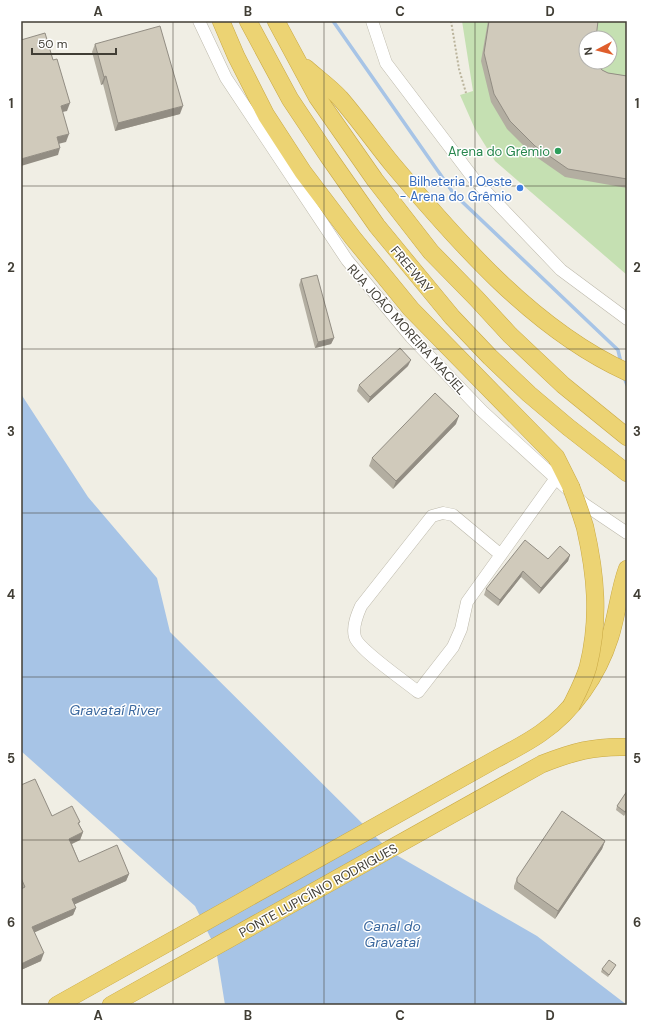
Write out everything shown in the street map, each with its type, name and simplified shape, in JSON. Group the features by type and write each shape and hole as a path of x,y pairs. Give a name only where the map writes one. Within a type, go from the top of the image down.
{"highway":[{"path":"221,21 236,56 266,115 303,172 353,238 411,310 556,457 571,487 585,527 596,591 595,628 588,667 582,684 570,706"},
{"name":"FREEWAY","path":"248,21 290,99 328,156 377,226 452,317 490,357 529,394 627,474"},
{"name":"FREEWAY","path":"276,21 317,97 375,180 431,252 515,340 563,385 627,437"},
{"path":"296,59 339,97 398,170 496,279 537,316 583,348 627,372"},
{"path":"570,706 586,687 610,638 622,584 627,569"},
{"name":"PONTE LUPICÍNIO RODRIGUES","path":"57,1005 542,733 570,706"},
{"name":"PONTE LUPICÍNIO RODRIGUES","path":"119,1001 542,764 572,753 593,748 627,747"}],"street":[{"name":"RUA JOÃO MOREIRA MACIEL","path":"199,21 226,78 346,260 411,337 482,411 584,504 627,533"},
{"path":"372,21 386,63 474,179 561,270 627,319"},
{"path":"501,556 453,515 443,513 432,516 360,606 356,620 355,637 363,648 418,692 454,647 461,629 468,602 501,556 556,478"}],"path":[{"path":"451,21 459,69 466,93"}],"green space":[{"name":"Arena do Grêmio","path":"462,21 627,21 627,275 495,161 475,129 460,95 473,91"}],"water":[{"name":"Gravataí River","path":"21,394 88,497 157,578 170,632 391,852 537,936 627,1005 225,1005 216,949 195,906 21,751"}],"building":[{"name":"Arena do Grêmio","path":"489,21 598,21 597,30 578,30 578,70 602,70 608,73 627,76 627,179 568,169 535,146 510,121 494,94 484,53"},
{"path":"160,26 183,106 118,123 106,76 104,77 95,44"},
{"path":"45,33 53,60 57,59 70,103 61,106 69,134 57,137 60,148 21,159 21,40"},
{"path":"317,275 334,338 318,342 301,279"},
{"path":"400,348 411,360 370,397 359,385"},
{"path":"435,393 459,416 396,481 372,458"},
{"path":"525,540 548,559 560,546 570,555 541,588 523,571 500,600 486,589"},
{"path":"35,779 52,816 72,806 83,832 69,839 79,862 117,845 129,874 72,899 76,908 32,927 44,953 21,964 21,889 25,887 21,878 21,785"},
{"path":"627,791 627,809 625,812 617,806"},
{"path":"562,811 605,841 558,911 517,882 517,878"},
{"path":"609,960 616,965 609,975 602,969"}],"waterway":[{"path":"333,21 454,194 618,350 621,363"},
{"path":"624,377 627,385"}],"place":[{"name":"Arena do Grêmio","path":"558,151"},
{"name":"Bilheteria 1 Oeste - Arena do Grêmio","path":"520,188"}],"water label":[{"name":"Canal do Gravataí","path":"392,934"}]}
